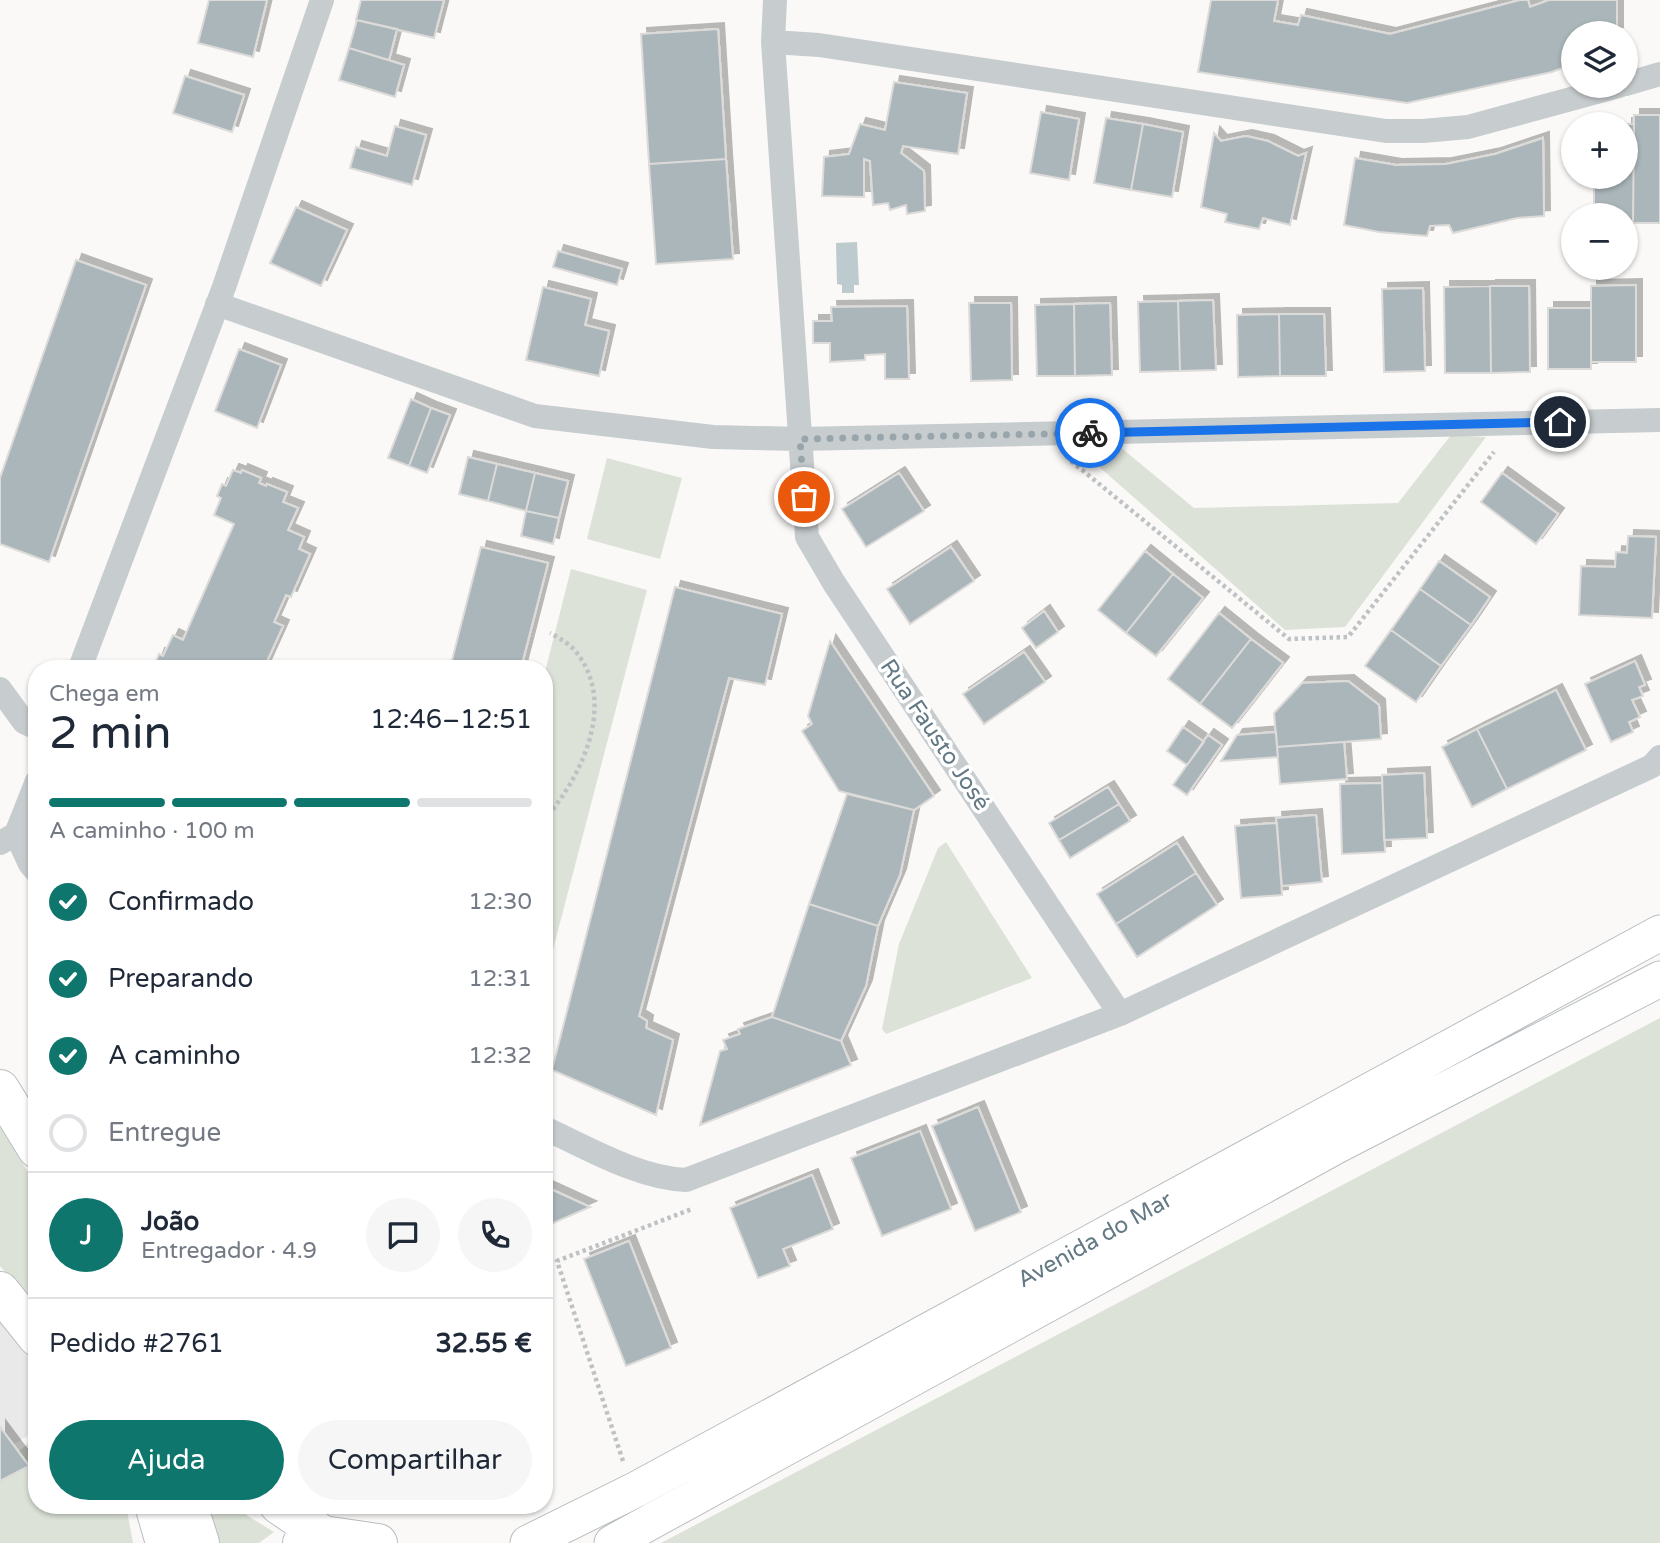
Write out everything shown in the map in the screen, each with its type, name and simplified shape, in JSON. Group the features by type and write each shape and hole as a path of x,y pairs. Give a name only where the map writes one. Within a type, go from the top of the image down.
{"main road":[{"name":"Avenida do Mar","path":"528,1543 637,1489 1660,933"},
{"name":"Avenida do Mar","path":"612,1543 1338,1145 1660,979"},
{"path":"0,1089 28,1134"},
{"path":"0,1291 28,1326"},
{"path":"157,1514 165,1543"},
{"path":"188,1514 200,1543"},
{"path":"288,1514 313,1539 378,1543"}],"street":[{"path":"83,660 217,304 322,0"},
{"name":"Rua Fausto José","path":"775,0 773,42 807,537 834,583 1120,1014"},
{"path":"773,42 832,47 1386,131 1468,127 1575,98"},
{"path":"1638,80 1660,74"},
{"path":"217,304 536,416 713,437 800,439 1660,420"},
{"path":"0,689 28,724"},
{"path":"553,1132 645,1173 665,1179 686,1180 1120,1014 1652,766 1660,757"},
{"path":"28,799 8,838 28,862"}],"path":[{"path":"1064,454 1289,639 1348,637 1496,449"},
{"path":"550,633 579,655 590,673 595,700 592,731 583,759 553,810"},
{"path":"637,1489 626,1472 557,1261 668,1219"}],"shaded area":[{"path":"857,242 859,285 854,285 854,293 842,293 842,285 837,284 836,243"},
{"path":"1451,435 1486,437 1345,627 1285,630 1073,444 1113,441 1194,508 1398,503"},
{"path":"607,458 682,478 660,559 587,539"},
{"path":"571,569 647,590 553,950 553,660 548,660"},
{"path":"946,842 1032,978 886,1034 882,1029 899,944 938,848"},
{"path":"1660,1018 1660,1543 661,1543"},
{"path":"0,1125 28,1172 28,1299 0,1266"},
{"path":"0,1313 28,1346 28,1436 0,1453"},
{"path":"28,1444 28,1465 18,1452"},
{"path":"28,1467 28,1514 128,1514 133,1543 0,1543 0,1481"},
{"path":"202,1514 246,1514 274,1532 259,1543 213,1543"}],"building":[{"path":"209,0 267,0 253,57 198,43"},
{"path":"361,0 444,0 434,38 356,20"},
{"path":"1211,0 1278,0 1274,21 1298,25 1301,15 1390,34 1520,0 1528,0 1530,7 1549,0 1617,0 1617,21 1561,21 1561,69 1407,103 1198,72"},
{"path":"357,20 397,29 389,60 349,48"},
{"path":"718,29 726,159 649,164 641,34"},
{"path":"349,48 404,65 395,97 339,80"},
{"path":"185,76 244,95 232,132 173,113"},
{"path":"894,82 967,93 958,154 903,146 901,153 924,171 925,211 907,214 906,205 890,210 888,203 873,205 870,161 864,159 864,197 822,196 824,157 849,154 860,124 885,130"},
{"path":"1041,112 1079,119 1069,180 1030,173"},
{"path":"1638,115 1660,115 1660,223 1638,223 1638,203 1633,203 1633,189 1638,189"},
{"path":"1106,118 1143,124 1131,190 1094,183"},
{"path":"1143,124 1183,132 1172,197 1131,190"},
{"path":"395,126 426,135 412,185 350,168 356,147 387,156"},
{"path":"1214,133 1221,141 1246,136 1268,141 1298,156 1306,153 1290,225 1263,218 1259,229 1225,222 1227,214 1201,207"},
{"path":"1543,138 1544,216 1517,218 1453,233 1449,225 1430,226 1427,236 1379,232 1344,225 1355,158 1396,165 1446,164 1495,154"},
{"path":"726,159 733,259 656,264 649,164"},
{"path":"1594,189 1633,189 1633,203 1594,203"},
{"path":"296,207 347,230 321,286 270,263"},
{"path":"558,251 622,269 617,285 553,267"},
{"path":"76,260 146,285 49,562 0,544 0,478"},
{"path":"1636,285 1636,362 1591,362 1591,286"},
{"path":"1490,286 1491,373 1445,373 1444,287"},
{"path":"1490,286 1529,286 1530,372 1491,373"},
{"path":"543,287 591,299 585,325 609,331 599,376 526,360"},
{"path":"1423,288 1425,371 1384,372 1382,289"},
{"path":"1213,300 1216,370 1180,371 1178,301"},
{"path":"1178,301 1180,371 1140,372 1138,302"},
{"path":"969,303 1011,303 1012,380 971,381"},
{"path":"1110,303 1112,375 1075,376 1074,304"},
{"path":"1074,304 1075,376 1037,376 1035,305"},
{"path":"907,306 909,379 885,379 885,354 865,355 865,360 830,362 830,343 813,343 813,321 832,321 831,307"},
{"path":"1548,308 1591,308 1591,369 1548,369"},
{"path":"1279,314 1280,376 1238,377 1237,315"},
{"path":"1279,314 1324,314 1326,376 1280,376"},
{"path":"239,349 281,365 257,428 215,411"},
{"path":"411,399 431,408 409,466 388,458"},
{"path":"431,408 450,415 427,473 409,466"},
{"path":"468,457 497,464 488,501 459,494"},
{"path":"497,464 535,473 526,511 488,501"},
{"path":"233,470 241,473 242,470 261,478 259,483 287,492 283,502 298,508 288,530 304,537 299,549 310,554 291,597 286,595 274,622 283,626 268,660 157,660 159,654 163,656 173,635 183,640 234,524 214,515 221,498 217,496 222,484 226,486"},
{"path":"535,473 568,481 559,518 526,511"},
{"path":"899,473 924,511 866,547 842,509"},
{"path":"1502,473 1558,514 1536,544 1481,502"},
{"path":"526,511 559,518 553,544 521,536"},
{"path":"1628,536 1656,537 1652,618 1579,615 1581,566 1615,567 1616,552 1627,553"},
{"path":"481,547 548,563 523,660 452,660"},
{"path":"951,547 974,581 910,624 887,589"},
{"path":"1145,551 1173,574 1126,633 1098,610"},
{"path":"1439,561 1490,597 1471,625 1420,589"},
{"path":"1173,574 1203,598 1156,656 1126,633"},
{"path":"675,587 782,614 765,685 729,678 639,1016 647,1021 646,1028 673,1040 656,1115 553,1070"},
{"path":"1420,589 1471,625 1441,666 1391,630"},
{"path":"1044,611 1058,632 1036,648 1022,628"},
{"path":"1219,613 1251,639 1200,704 1168,679"},
{"path":"1391,630 1441,666 1416,702 1365,666"},
{"path":"1251,639 1283,663 1232,728 1200,704"},
{"path":"830,641 934,796 914,810 839,791 802,731 812,724 808,716"},
{"path":"1024,652 1045,682 984,724 963,694"},
{"path":"1635,661 1645,685 1639,687 1643,696 1632,700 1640,717 1629,722 1633,732 1611,742 1585,684"},
{"path":"1348,681 1379,705 1381,739 1277,747 1274,713 1302,683"},
{"path":"1556,690 1586,750 1507,789 1477,729"},
{"path":"1183,727 1204,742 1187,765 1167,751"},
{"path":"1477,729 1507,789 1472,807 1442,747"},
{"path":"1276,732 1278,757 1221,761 1237,735"},
{"path":"1208,735 1222,745 1187,795 1173,785"},
{"path":"1344,742 1347,779 1280,784 1277,747"},
{"path":"1424,773 1427,838 1384,840 1382,775"},
{"path":"1382,783 1385,852 1342,854 1340,784"},
{"path":"1108,787 1119,804 1059,840 1049,823"},
{"path":"847,794 914,810 900,875 878,926 809,904"},
{"path":"1119,804 1130,821 1070,858 1059,840"},
{"path":"1316,815 1322,882 1282,886 1276,818"},
{"path":"1277,823 1282,895 1241,898 1235,826"},
{"path":"1177,843 1196,873 1116,924 1097,894"},
{"path":"1196,873 1217,905 1137,957 1116,924"},
{"path":"809,904 878,926 866,986 841,1041 772,1017"},
{"path":"772,1017 841,1041 851,1065 700,1125 720,1051 727,1049 723,1040 740,1034 738,1029"},
{"path":"978,1107 1021,1212 975,1231 932,1126"},
{"path":"920,1131 951,1209 882,1236 851,1158"},
{"path":"812,1175 833,1229 783,1249 790,1266 758,1278 730,1208"},
{"path":"553,1190 590,1207 553,1223"},
{"path":"629,1241 671,1348 626,1366 584,1259"},
{"path":"0,1427 28,1467 0,1481"}],"way so far":[{"path":"804,497 800,439 1090,433"}],"route":[{"path":"1090,433 1560,422"}]}
